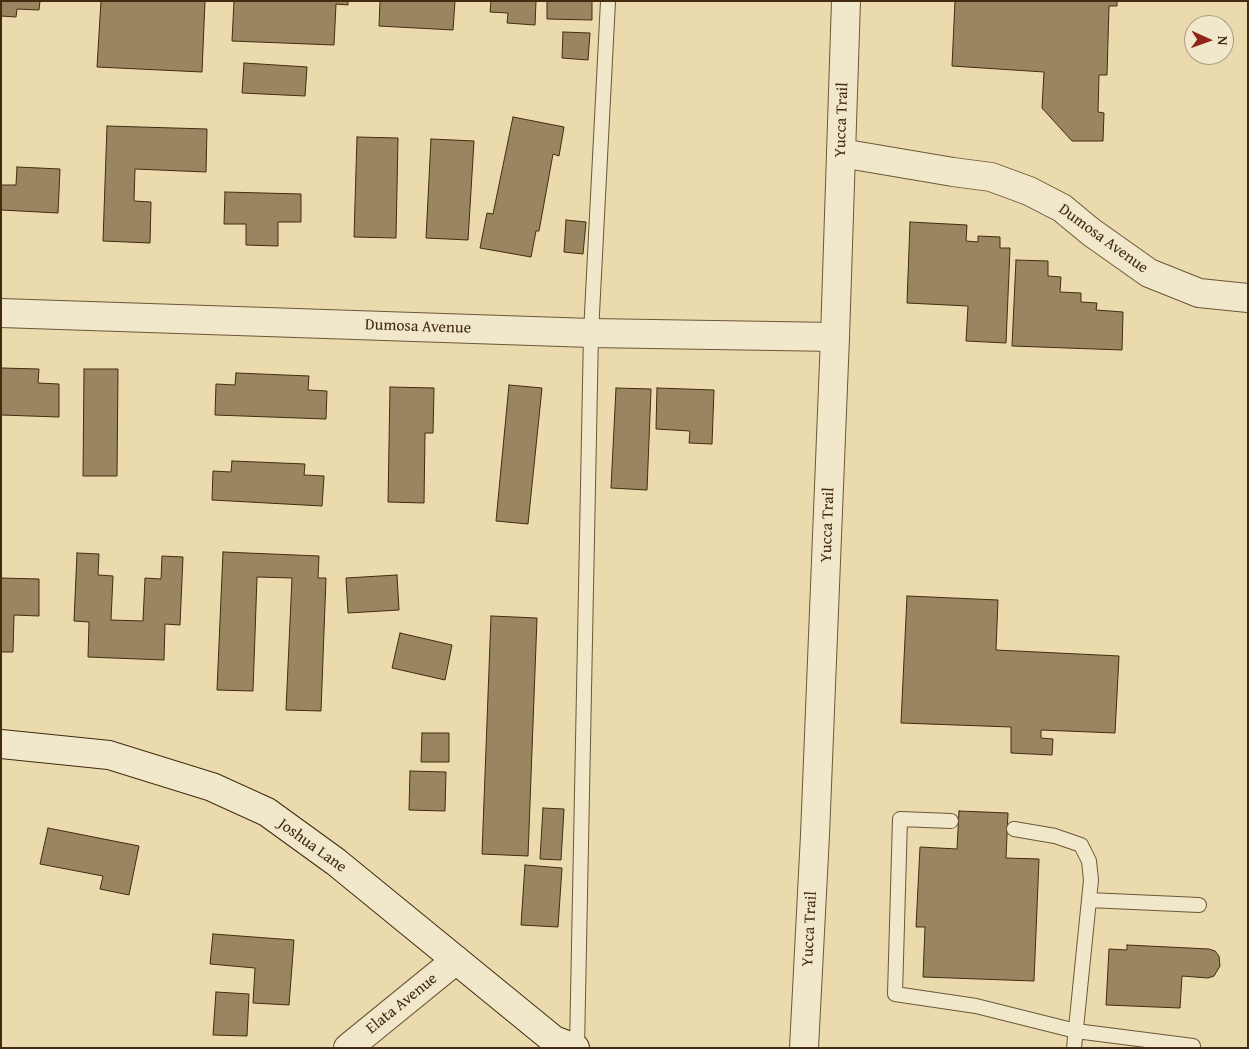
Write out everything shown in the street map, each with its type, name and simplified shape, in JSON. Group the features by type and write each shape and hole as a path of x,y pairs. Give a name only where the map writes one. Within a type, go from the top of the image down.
{"street":[{"name":"Yucca Trail","path":"804,1048 835,338 846,1"},
{"name":"Dumosa Avenue","path":"841,153 991,177 1029,191 1062,208 1091,232 1149,273 1199,293 1248,298"},
{"name":"Dumosa Avenue","path":"1,313 591,333 835,338"},
{"name":"Joshua Lane","path":"1,744 109,755 212,786 267,812 336,862 554,1040 576,1048"},
{"name":"Elata Avenue","path":"348,1048 456,960"}],"lane":[{"path":"576,1048 591,333 608,1"},
{"path":"951,822 900,819 895,994 976,1006 1076,1031 1193,1046"},
{"path":"1014,829 1055,836 1081,845 1089,861 1091,880 1074,1048"},
{"path":"1089,900 1199,905"}],"building":[{"path":"1,1 40,1 39,10 17,9 16,17 1,16"},
{"path":"101,1 205,1 202,72 97,67"},
{"path":"234,1 348,1 348,5 336,4 334,45 232,41"},
{"path":"380,1 455,1 453,30 379,26"},
{"path":"491,1 536,1 535,25 507,23 508,13 490,12"},
{"path":"547,1 592,1 592,20 547,19"},
{"path":"955,1 1117,1 1117,6 1109,6 1107,75 1099,75 1098,112 1104,113 1103,141 1072,141 1042,108 1044,72 952,66"},
{"path":"563,32 590,33 588,60 562,58"},
{"path":"244,63 307,67 305,96 242,93"},
{"path":"513,117 564,127 559,156 553,154 539,231 536,231 531,257 480,248 487,213 493,214"},
{"path":"107,126 207,129 206,172 135,169 134,201 151,202 150,243 103,241"},
{"path":"357,137 398,138 396,238 354,237"},
{"path":"431,139 474,141 468,240 426,238"},
{"path":"17,167 60,169 58,213 1,210 1,185 16,185"},
{"path":"225,192 301,194 301,222 278,222 278,246 246,245 246,224 224,224"},
{"path":"566,220 586,222 583,254 564,252"},
{"path":"910,222 967,225 966,241 978,242 978,236 1000,237 1000,248 1010,248 1006,343 966,341 968,306 907,303"},
{"path":"1016,260 1048,261 1048,276 1061,277 1060,292 1081,293 1081,302 1097,303 1096,310 1123,312 1122,350 1012,346"},
{"path":"1,368 39,369 38,383 59,384 59,417 1,415"},
{"path":"84,369 118,369 117,476 83,476"},
{"path":"236,373 309,376 308,390 327,391 326,419 215,415 216,384 235,385"},
{"path":"509,385 542,388 528,524 496,521"},
{"path":"390,387 434,388 433,433 425,433 424,503 388,502"},
{"path":"616,388 651,389 647,490 611,488"},
{"path":"657,388 714,390 712,444 689,443 690,431 656,429"},
{"path":"232,461 305,464 304,475 324,476 322,506 212,500 213,471 231,472"},
{"path":"223,552 319,556 318,578 326,578 321,711 286,710 292,578 257,577 253,691 217,690"},
{"path":"77,553 99,554 98,575 113,576 111,620 143,621 145,578 161,579 162,556 183,557 180,625 165,624 164,660 88,657 89,622 74,621"},
{"path":"397,575 399,610 348,613 346,578"},
{"path":"1,578 39,579 39,616 14,615 13,652 1,652"},
{"path":"907,596 998,600 996,650 1119,656 1115,733 1041,730 1041,738 1053,739 1052,755 1011,753 1011,727 901,723"},
{"path":"491,616 537,618 528,856 482,854"},
{"path":"400,633 452,645 445,680 392,668"},
{"path":"422,733 449,733 449,762 421,762"},
{"path":"410,771 446,772 445,811 409,810"},
{"path":"543,808 564,809 561,860 540,859"},
{"path":"959,811 1008,813 1006,858 1039,859 1034,981 923,977 925,927 916,927 920,847 957,849"},
{"path":"48,828 139,846 129,895 100,889 103,876 40,864"},
{"path":"525,865 562,868 558,927 521,925"},
{"path":"213,934 294,940 289,1005 253,1003 255,968 210,964"},
{"path":"1127,945 1209,949 1215,951 1219,956 1220,966 1214,976 1208,978 1182,976 1180,1008 1106,1005 1109,949 1127,950"},
{"path":"216,992 249,994 247,1036 213,1035"}]}
